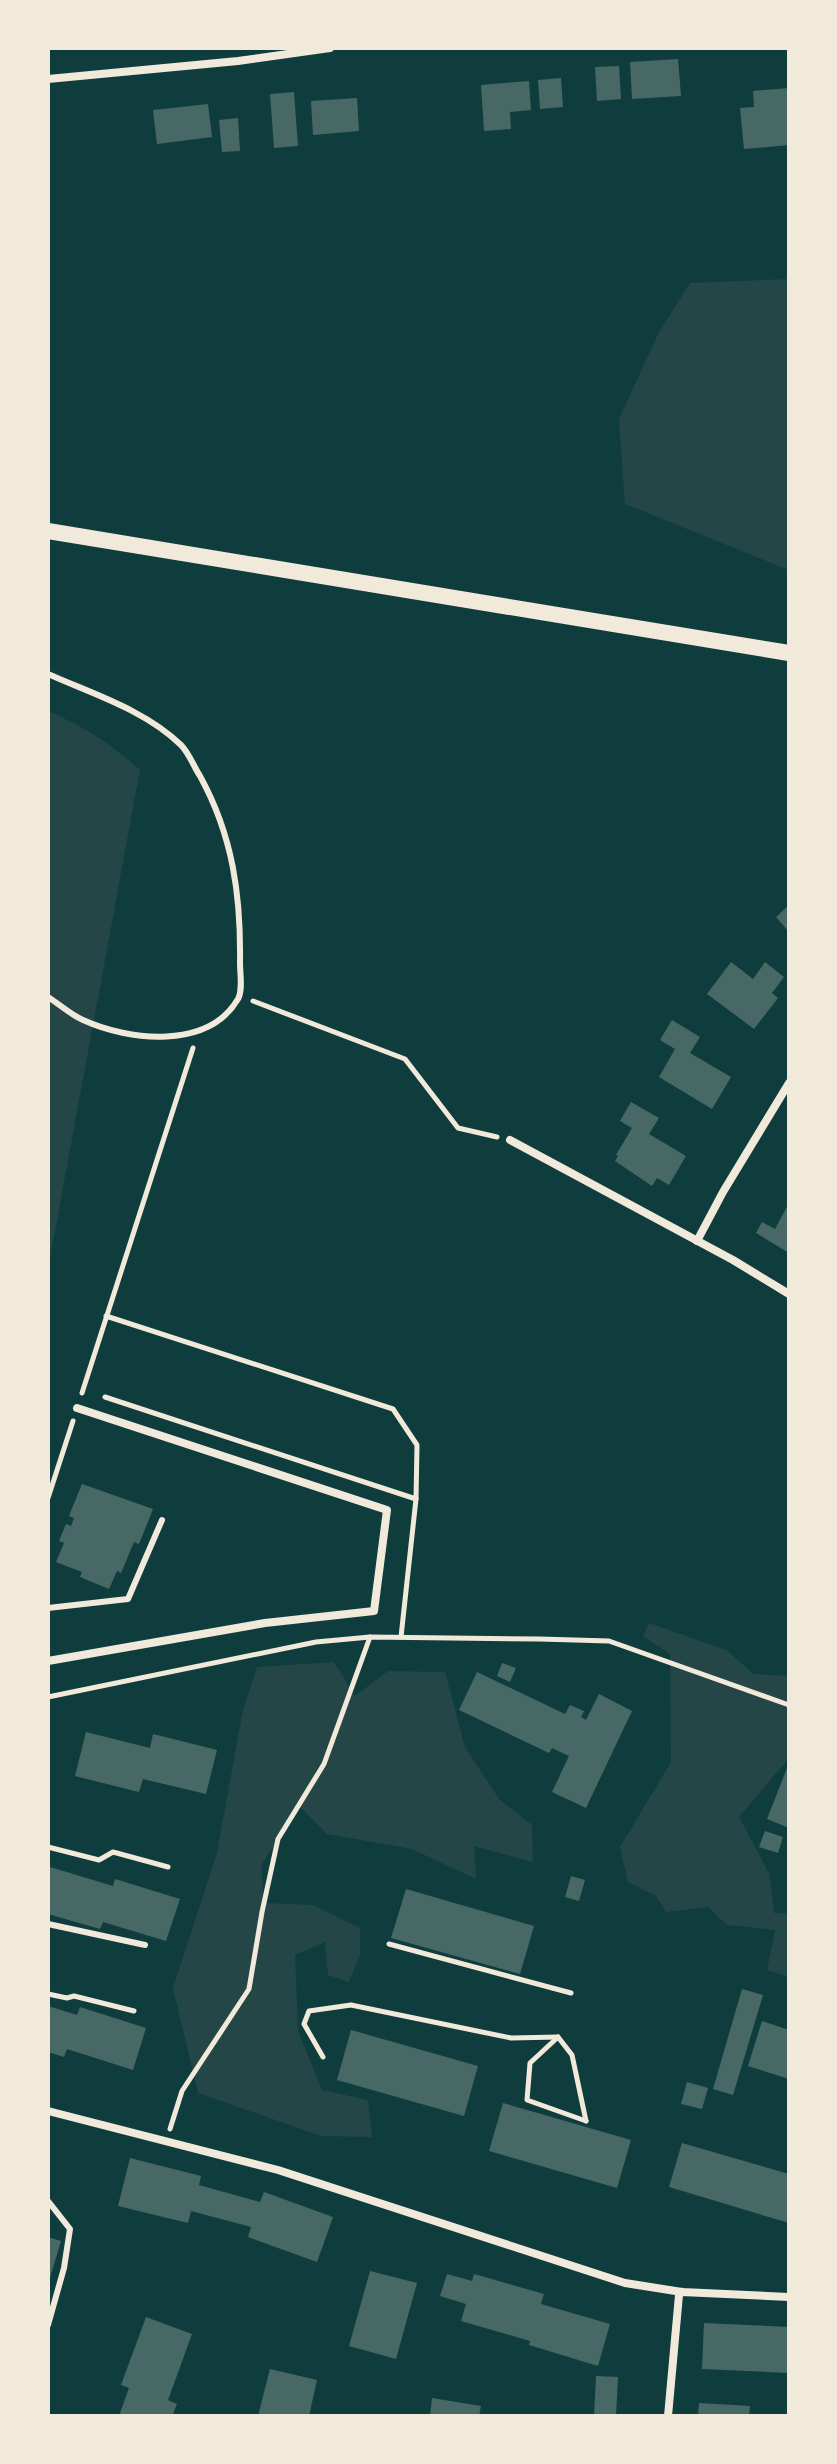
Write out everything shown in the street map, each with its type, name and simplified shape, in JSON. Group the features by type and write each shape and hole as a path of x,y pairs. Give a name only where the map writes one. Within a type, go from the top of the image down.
{"main road":[{"path":"48,531 789,653"}],"street":[{"path":"48,79 238,61 330,48"},
{"path":"697,1241 789,1083"},
{"path":"510,1140 789,1294"},
{"path":"48,1661 265,1623 374,1611 387,1510 77,1408"},
{"path":"48,2111 278,2170 625,2283 682,2292 789,2297"},
{"path":"668,2416 675,2324 682,2292"}],"lane":[{"path":"48,674 144,717 183,747 208,791 227,834 240,913 240,996 228,1013 198,1032 160,1037 121,1032 82,1020 48,997"},
{"path":"48,1608 128,1599 162,1520"},
{"path":"48,1924 145,1945"},
{"path":"48,2201 70,2229 64,2268 48,2325"}],"path":[{"path":"240,996 405,1059 458,1128 510,1140"},
{"path":"48,1498 198,1032"},
{"path":"106,1316 393,1409 417,1445 416,1499 401,1637"},
{"path":"83,1390 416,1499"},
{"path":"166,2142 182,2091 249,1989 278,1839 324,1764 370,1637"},
{"path":"48,1697 316,1642 401,1637 609,1641 789,1705"},
{"path":"48,1847 99,1860 113,1852 168,1867"},
{"path":"389,1944 571,1993"},
{"path":"48,1994 67,1998 74,1996 134,2011"},
{"path":"323,2057 304,2024 309,2011 351,2005 511,2038 558,2037"},
{"path":"558,2037 572,2055 586,2121 527,2100 530,2063 558,2037"}],"shaded area":[{"path":"789,279 789,570 625,504 619,419 658,334 690,283"},
{"path":"48,711 96,736 140,770 48,1269"},
{"path":"649,1623 726,1650 754,1674 789,1676 789,1758 739,1817 769,1873 774,1913 789,1913 789,1977 767,1970 775,1930 727,1925 708,1907 666,1912 656,1896 628,1882 620,1847 671,1762 670,1654 643,1636"},
{"path":"334,1662 355,1696 388,1671 445,1672 465,1747 499,1799 532,1825 533,1862 474,1846 476,1879 412,1849 327,1834 300,1807 261,1865 264,1903 313,1905 360,1928 360,1955 349,1982 328,1975 325,1942 295,1955 298,2031 322,2090 368,2100 372,2137 321,2136 198,2093 173,1988 217,1853 243,1710 257,1667"}],"building":[{"path":"678,59 681,96 632,99 630,62"},
{"path":"619,66 621,99 597,101 595,67"},
{"path":"561,78 563,107 540,109 538,80"},
{"path":"529,81 531,110 510,112 511,129 484,131 481,85"},
{"path":"789,88 789,145 744,149 740,108 754,107 753,91"},
{"path":"294,92 298,146 274,148 270,94"},
{"path":"357,98 359,131 313,135 311,101"},
{"path":"208,104 212,137 157,144 153,110"},
{"path":"238,118 240,151 222,152 219,120"},
{"path":"789,905 789,932 776,917"},
{"path":"731,962 753,979 765,962 784,977 772,993 778,998 754,1029 707,994"},
{"path":"672,1020 700,1037 690,1053 731,1077 712,1109 659,1077 675,1049 660,1040"},
{"path":"631,1102 659,1118 649,1134 686,1156 669,1185 657,1178 652,1186 615,1161 632,1128 620,1121"},
{"path":"789,1203 789,1253 756,1233 762,1222 775,1229"},
{"path":"82,1484 153,1509 139,1544 134,1542 121,1573 117,1571 109,1589 80,1577 82,1572 56,1562 64,1543 59,1541 66,1524 71,1526 74,1518 69,1516"},
{"path":"502,1663 516,1668 510,1682 497,1676"},
{"path":"477,1672 565,1714 570,1705 584,1711 581,1717 586,1720 599,1694 632,1711 586,1808 552,1792 569,1756 552,1748 549,1753 459,1710"},
{"path":"86,1732 150,1748 153,1734 217,1750 206,1794 143,1779 139,1792 75,1776"},
{"path":"789,1763 789,1828 767,1819"},
{"path":"765,1831 783,1837 778,1853 759,1847"},
{"path":"50,1867 113,1886 115,1879 180,1899 166,1941 103,1922 100,1929 48,1914"},
{"path":"571,1876 585,1880 579,1901 565,1897"},
{"path":"406,1889 534,1926 520,1974 391,1938"},
{"path":"742,1989 763,1995 733,2095 713,2089"},
{"path":"48,2006 77,2015 80,2007 146,2028 133,2070 67,2049 64,2057 48,2052"},
{"path":"762,2021 789,2030 789,2079 748,2066"},
{"path":"351,2030 478,2066 464,2116 337,2080"},
{"path":"687,2082 708,2088 702,2109 681,2104"},
{"path":"503,2103 631,2140 617,2188 489,2151"},
{"path":"682,2143 789,2174 789,2223 669,2187"},
{"path":"130,2158 201,2176 199,2185 260,2202 264,2192 333,2217 317,2262 248,2237 251,2227 191,2211 188,2223 118,2206"},
{"path":"48,2237 61,2241 49,2281 48,2281"},
{"path":"370,2271 417,2283 396,2359 349,2346"},
{"path":"447,2274 472,2281 474,2274 544,2294 541,2304 610,2324 598,2366 529,2345 530,2341 461,2321 466,2304 440,2296"},
{"path":"146,2317 192,2334 168,2400 177,2404 172,2416 119,2416 129,2388 121,2385"},
{"path":"704,2323 789,2327 789,2373 702,2369"},
{"path":"270,2369 317,2380 309,2416 258,2416"},
{"path":"596,2376 618,2377 616,2416 594,2416"},
{"path":"432,2398 481,2406 479,2416 430,2416"},
{"path":"699,2403 750,2406 749,2416 698,2416"}]}
